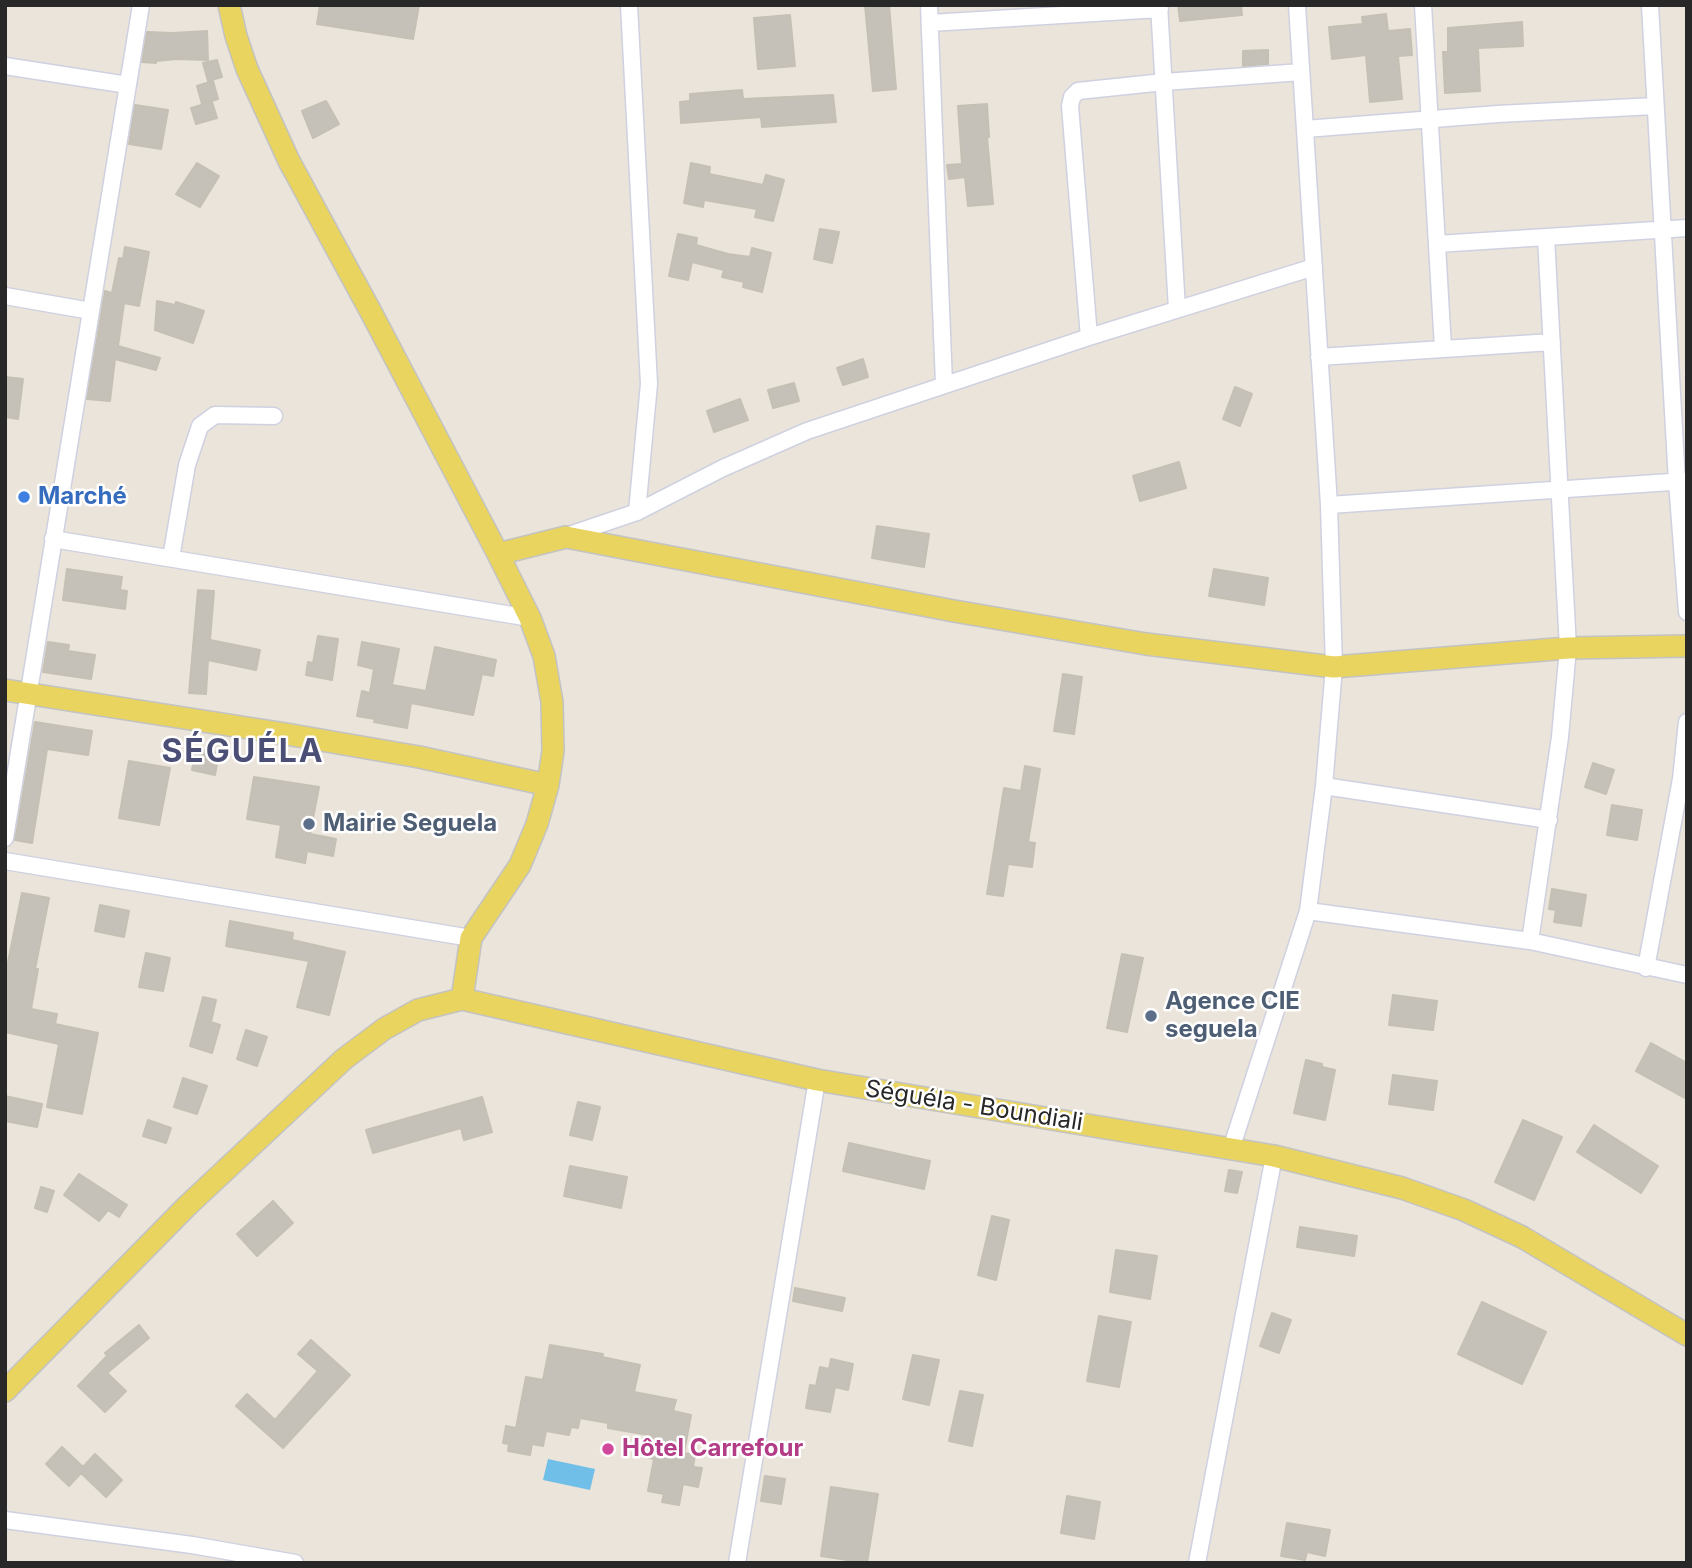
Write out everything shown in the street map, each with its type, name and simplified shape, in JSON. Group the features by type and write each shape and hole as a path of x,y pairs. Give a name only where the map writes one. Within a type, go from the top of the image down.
{"main road":[{"path":"5,1391 187,1206 344,1059 384,1029 418,1010 462,999 471,938 520,865 537,824 548,785 553,751 552,702 544,656 530,618 289,161 247,69 229,5"},
{"path":"498,554 566,537 981,616 1146,644 1334,667 1567,648 1687,646"},
{"path":"5,690 299,736 419,757 548,785"},
{"name":"Séguéla - Boundiali","path":"462,999 817,1080 1275,1156 1402,1188 1464,1210 1522,1237 1687,1335"}],"street":[{"path":"5,838 141,5"},
{"path":"629,5 649,384 637,512"},
{"path":"929,5 944,384"},
{"path":"1231,1149 1308,911 1324,786 1334,667 1329,505 1297,5"},
{"path":"1423,5 1443,348"},
{"path":"1650,5 1662,230 1682,482 1687,612"},
{"path":"930,23 1060,10 1159,7 1177,309"},
{"path":"5,66 128,85"},
{"path":"1089,337 1070,106 1072,97 1078,91 1301,72"},
{"path":"1305,129 1499,114 1655,106"},
{"path":"1437,244 1687,228"},
{"path":"1530,941 1560,737 1567,648 1561,489 1546,237"},
{"path":"566,537 637,512 723,468 807,431 1089,337 1314,267"},
{"path":"5,296 91,311"},
{"path":"1320,357 1552,342"},
{"path":"171,558 187,465 200,426 215,415 274,416"},
{"path":"1329,505 1682,482"},
{"path":"53,539 530,618"},
{"path":"1646,968 1681,779 1687,722"},
{"path":"1324,786 1549,820"},
{"path":"5,861 471,938"},
{"path":"1308,911 1530,941 1687,975"},
{"path":"737,1563 817,1080"},
{"path":"1197,1563 1275,1156"},
{"path":"5,1520 192,1545 295,1563"},
{"path":"189,1563 192,1545"}],"water":[{"path":"548,1459 595,1469 590,1490 543,1480"}],"building":[{"path":"320,5 419,5 413,39 317,24"},
{"path":"865,5 889,5 896,89 873,91"},
{"path":"1178,5 1241,5 1242,15 1180,21"},
{"path":"1386,14 1388,31 1410,29 1412,55 1398,56 1402,99 1370,102 1366,55 1332,59 1329,27 1363,24 1362,17"},
{"path":"790,15 795,66 758,69 754,18"},
{"path":"1522,22 1523,46 1478,48 1480,91 1445,93 1443,52 1448,52 1448,28"},
{"path":"207,31 208,60 142,62 147,32"},
{"path":"1268,50 1268,64 1243,66 1243,51"},
{"path":"217,60 222,77 208,81 203,63"},
{"path":"213,81 218,99 202,104 197,86"},
{"path":"742,90 743,99 833,95 836,122 762,127 761,117 681,123 680,102 690,101 690,94"},
{"path":"326,101 339,124 313,138 302,111"},
{"path":"212,102 217,118 196,124 191,108"},
{"path":"987,104 993,204 968,206 965,177 949,179 947,165 962,164 958,106"},
{"path":"135,105 168,110 161,149 129,144"},
{"path":"197,163 219,176 200,207 176,194"},
{"path":"691,163 710,167 709,174 763,185 766,175 784,180 773,221 755,217 757,209 704,200 703,207 684,203"},
{"path":"820,229 839,232 832,263 814,259"},
{"path":"678,234 697,238 696,245 728,254 750,257 752,248 771,253 762,292 743,287 744,282 722,277 724,270 692,262 688,280 669,276"},
{"path":"125,247 149,252 139,306 124,303 118,346 160,358 156,370 115,359 110,401 87,399 105,291 112,293 119,258 123,259"},
{"path":"157,301 175,305 176,302 204,311 193,343 155,330"},
{"path":"863,359 868,377 843,385 837,368"},
{"path":"5,377 23,379 18,419 5,417"},
{"path":"794,383 799,401 773,408 768,390"},
{"path":"1235,387 1252,394 1240,426 1223,419"},
{"path":"740,399 748,420 714,432 707,411"},
{"path":"1179,462 1186,488 1140,501 1133,476"},
{"path":"877,526 929,534 924,567 872,558"},
{"path":"67,569 122,577 120,590 127,591 125,609 63,600"},
{"path":"1214,569 1268,578 1264,605 1209,596"},
{"path":"198,590 214,591 210,640 260,650 256,670 208,660 206,694 189,693"},
{"path":"318,636 338,639 332,680 306,675 308,662 313,663"},
{"path":"48,642 69,645 68,651 95,655 91,679 43,672"},
{"path":"362,642 399,649 392,685 426,691 435,647 496,660 493,676 482,674 473,715 411,703 407,728 374,722 375,719 357,716 362,691 370,693 374,669 358,665"},
{"path":"1063,674 1082,677 1074,734 1054,731"},
{"path":"35,722 92,731 88,755 47,749 32,843 15,840"},
{"path":"196,749 219,753 215,775 192,770"},
{"path":"129,761 170,768 159,825 119,818"},
{"path":"1593,763 1614,770 1606,794 1585,787"},
{"path":"1025,766 1040,769 1028,842 1035,843 1032,867 1008,864 1003,896 987,894 1004,788 1021,791"},
{"path":"254,777 319,787 310,834 336,839 333,856 307,851 305,863 276,857 281,825 247,819"},
{"path":"1612,805 1642,810 1637,840 1607,835"},
{"path":"1552,889 1586,895 1581,926 1554,922 1556,910 1549,909"},
{"path":"22,893 49,898 35,969 38,969 31,1009 57,1014 55,1024 98,1033 82,1114 47,1107 59,1044 5,1032 5,977"},
{"path":"100,905 129,911 124,937 95,931"},
{"path":"230,921 293,933 292,940 345,952 329,1015 297,1007 309,961 226,946"},
{"path":"146,953 170,958 163,991 139,987"},
{"path":"1122,954 1143,958 1127,1032 1107,1028"},
{"path":"1393,995 1437,1001 1433,1030 1389,1025"},
{"path":"203,997 216,1000 211,1022 220,1025 212,1053 190,1046"},
{"path":"246,1030 267,1037 257,1066 237,1059"},
{"path":"1651,1043 1687,1063 1687,1099 1636,1071"},
{"path":"1306,1060 1335,1070 1325,1120 1294,1113"},
{"path":"1393,1075 1437,1081 1433,1110 1389,1104"},
{"path":"183,1078 207,1086 197,1114 174,1107"},
{"path":"5,1096 42,1104 37,1127 5,1121"},
{"path":"482,1097 492,1132 464,1140 461,1128 373,1153 366,1130"},
{"path":"578,1102 600,1107 592,1140 570,1135"},
{"path":"148,1120 171,1128 166,1143 143,1136"},
{"path":"1523,1120 1562,1137 1534,1200 1495,1182"},
{"path":"1594,1125 1658,1166 1641,1193 1577,1152"},
{"path":"849,1143 930,1161 924,1189 843,1171"},
{"path":"570,1166 627,1177 621,1208 564,1196"},
{"path":"1229,1170 1242,1172 1237,1193 1225,1191"},
{"path":"79,1174 127,1205 119,1217 108,1210 99,1221 64,1195"},
{"path":"41,1187 54,1191 47,1212 35,1208"},
{"path":"273,1201 293,1223 257,1256 237,1234"},
{"path":"992,1216 1009,1220 996,1280 978,1275"},
{"path":"1300,1227 1357,1236 1354,1256 1297,1247"},
{"path":"1116,1250 1157,1256 1150,1299 1110,1292"},
{"path":"795,1288 845,1298 842,1311 793,1301"},
{"path":"1482,1302 1546,1332 1522,1384 1458,1354"},
{"path":"1272,1313 1291,1320 1279,1353 1260,1346"},
{"path":"1099,1316 1131,1322 1119,1387 1087,1381"},
{"path":"139,1325 149,1338 107,1373 126,1391 105,1412 78,1386 107,1356 105,1353"},
{"path":"311,1340 350,1375 283,1448 236,1406 247,1394 275,1420 318,1371 298,1354"},
{"path":"550,1345 603,1354 602,1357 640,1365 634,1392 676,1400 673,1411 691,1415 684,1453 695,1455 693,1467 702,1468 698,1487 683,1484 679,1505 662,1502 664,1494 648,1491 654,1459 644,1457 648,1435 608,1428 608,1423 580,1418 578,1428 571,1427 569,1435 546,1431 543,1446 532,1444 530,1455 508,1451 509,1444 503,1443 506,1426 516,1428 526,1377 543,1380"},
{"path":"913,1355 939,1360 929,1405 903,1399"},
{"path":"831,1359 853,1364 848,1390 835,1387 830,1412 806,1408 810,1385 816,1386 820,1367 829,1369"},
{"path":"960,1391 983,1395 972,1446 949,1441"},
{"path":"62,1447 83,1467 95,1454 122,1480 106,1497 81,1473 69,1486 46,1464"},
{"path":"765,1476 785,1479 781,1504 761,1501"},
{"path":"831,1487 878,1494 867,1563 821,1556"},
{"path":"1067,1496 1100,1502 1094,1539 1061,1533"},
{"path":"1287,1523 1330,1530 1325,1556 1307,1552 1305,1560 1281,1556"}],"place":[{"name":"Marché","path":"24,497"},
{"name":"Mairie Seguela","path":"309,824"},
{"name":"Agence CIE seguela","path":"1151,1016"},
{"name":"Hôtel Carrefour","path":"608,1449"}],"district":[{"name":"SÉGUÉLA","path":"243,752"}]}
